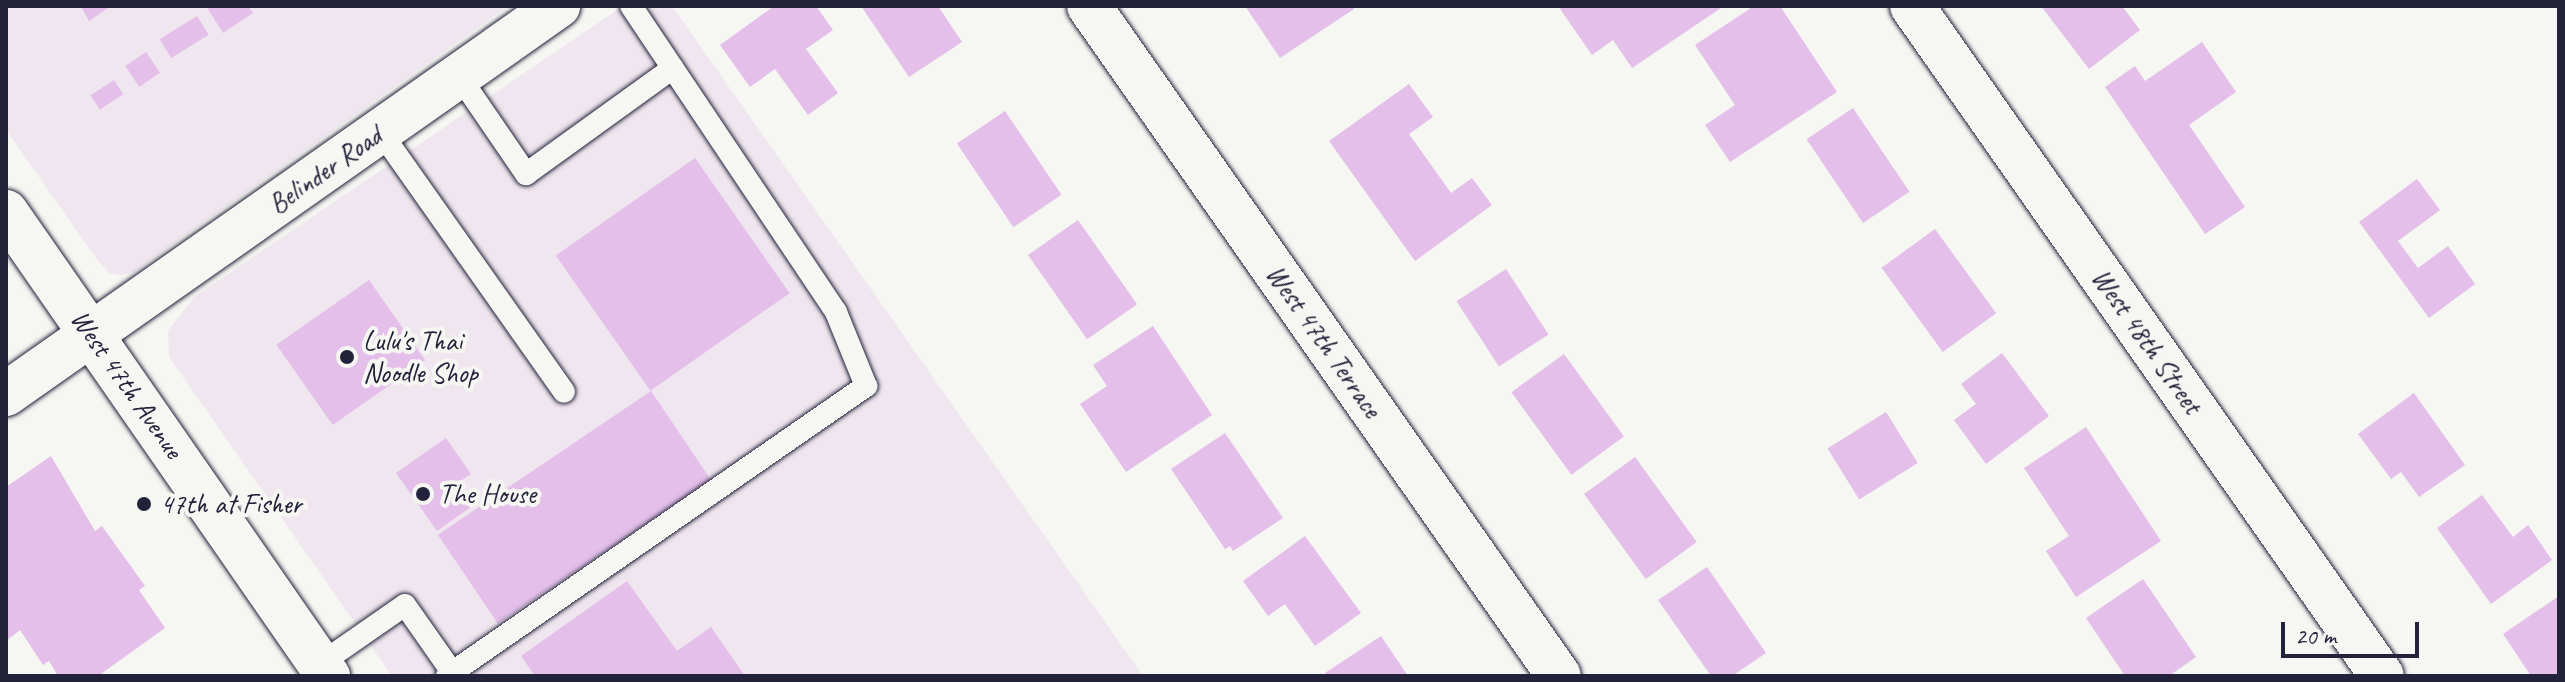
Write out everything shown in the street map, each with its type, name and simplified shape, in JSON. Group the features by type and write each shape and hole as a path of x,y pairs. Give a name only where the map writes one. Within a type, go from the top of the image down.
{"street":[{"name":"Belinder Road","path":"6,394 558,6"},
{"name":"West 47th Terrace","path":"1089,6 1559,676"},
{"name":"West 48th Street","path":"1912,6 2382,676"},
{"name":"West 47th Avenue","path":"6,212 324,670"}],"lane":[{"path":"324,670 405,605 449,674 866,386 836,312 631,6"},
{"path":"459,76 526,174 673,68"},
{"path":"380,131 564,392"}],"shaded area":[{"path":"6,6 508,6 134,272 121,275 109,273 96,258 6,130"},
{"path":"623,6 672,6 1143,676 392,676 169,357 168,331 194,297"}],"building":[{"path":"81,6 111,6 89,21"},
{"path":"206,6 248,6 253,13 223,33"},
{"path":"774,6 816,6 833,30 806,49 838,93 808,115 775,69 750,87 720,45"},
{"path":"861,6 938,6 962,42 909,77"},
{"path":"1245,6 1352,6 1354,9 1280,58"},
{"path":"1564,6 1724,6 1632,68 1613,40 1592,55 1560,9"},
{"path":"1754,6 1780,6 1837,92 1730,162 1705,125 1735,105 1695,45"},
{"path":"2041,6 2122,6 2140,30 2089,69"},
{"path":"197,16 209,35 171,58 160,39"},
{"path":"2202,42 2236,92 2189,125 2245,207 2205,234 2105,87 2135,66 2145,81"},
{"path":"146,52 160,73 139,87 125,66"},
{"path":"114,80 123,94 100,110 91,95"},
{"path":"1409,84 1433,117 1409,134 1451,193 1472,178 1492,205 1415,261 1329,141"},
{"path":"1853,108 1909,192 1863,223 1807,139"},
{"path":"1005,111 1061,195 1013,227 957,143"},
{"path":"695,158 790,293 650,391 556,256"},
{"path":"2417,179 2440,210 2398,241 2418,268 2448,246 2475,284 2429,318 2359,222"},
{"path":"1078,220 1137,304 1087,339 1028,255"},
{"path":"1935,229 1996,313 1943,352 1882,268"},
{"path":"1506,269 1548,334 1499,367 1457,301"},
{"path":"369,280 425,360 333,425 276,345"},
{"path":"1153,326 1212,415 1126,472 1080,404 1107,386 1093,365"},
{"path":"2002,353 2049,416 1986,464 1954,420 1976,404 1961,384"},
{"path":"1564,354 1624,437 1571,475 1511,392"},
{"path":"651,391 711,480 498,623 438,535"},
{"path":"2414,393 2465,465 2419,497 2401,472 2391,479 2358,434"},
{"path":"1886,412 1918,463 1859,499 1827,449"},
{"path":"2086,427 2161,541 2076,597 2046,551 2069,536 2024,468"},
{"path":"1225,433 1283,518 1233,551 1230,546 1225,549 1171,469"},
{"path":"446,438 471,474 459,482 475,504 437,531 396,473"},
{"path":"51,456 95,531 102,526 145,586 139,590 165,628 98,676 58,676 49,661 43,665 20,630 6,641 6,487"},
{"path":"1635,457 1697,542 1646,579 1584,494"},
{"path":"2482,495 2513,537 2528,525 2552,560 2491,604 2437,528"},
{"path":"1305,536 1361,613 1315,646 1285,604 1268,616 1243,581"},
{"path":"1707,567 1766,653 1732,676 1711,676 1658,600"},
{"path":"2143,579 2196,657 2169,676 2125,676 2086,618"},
{"path":"627,581 677,651 711,627 745,676 535,676 521,656"},
{"path":"2559,596 2559,676 2531,676 2503,634"},
{"path":"1381,636 1408,676 1328,676 1325,673"}],"place":[{"name":"Lulu's Thai Noodle Shop","path":"347,357"},
{"name":"The House","path":"423,494"},
{"name":"47th at Fisher","path":"144,504"}]}
